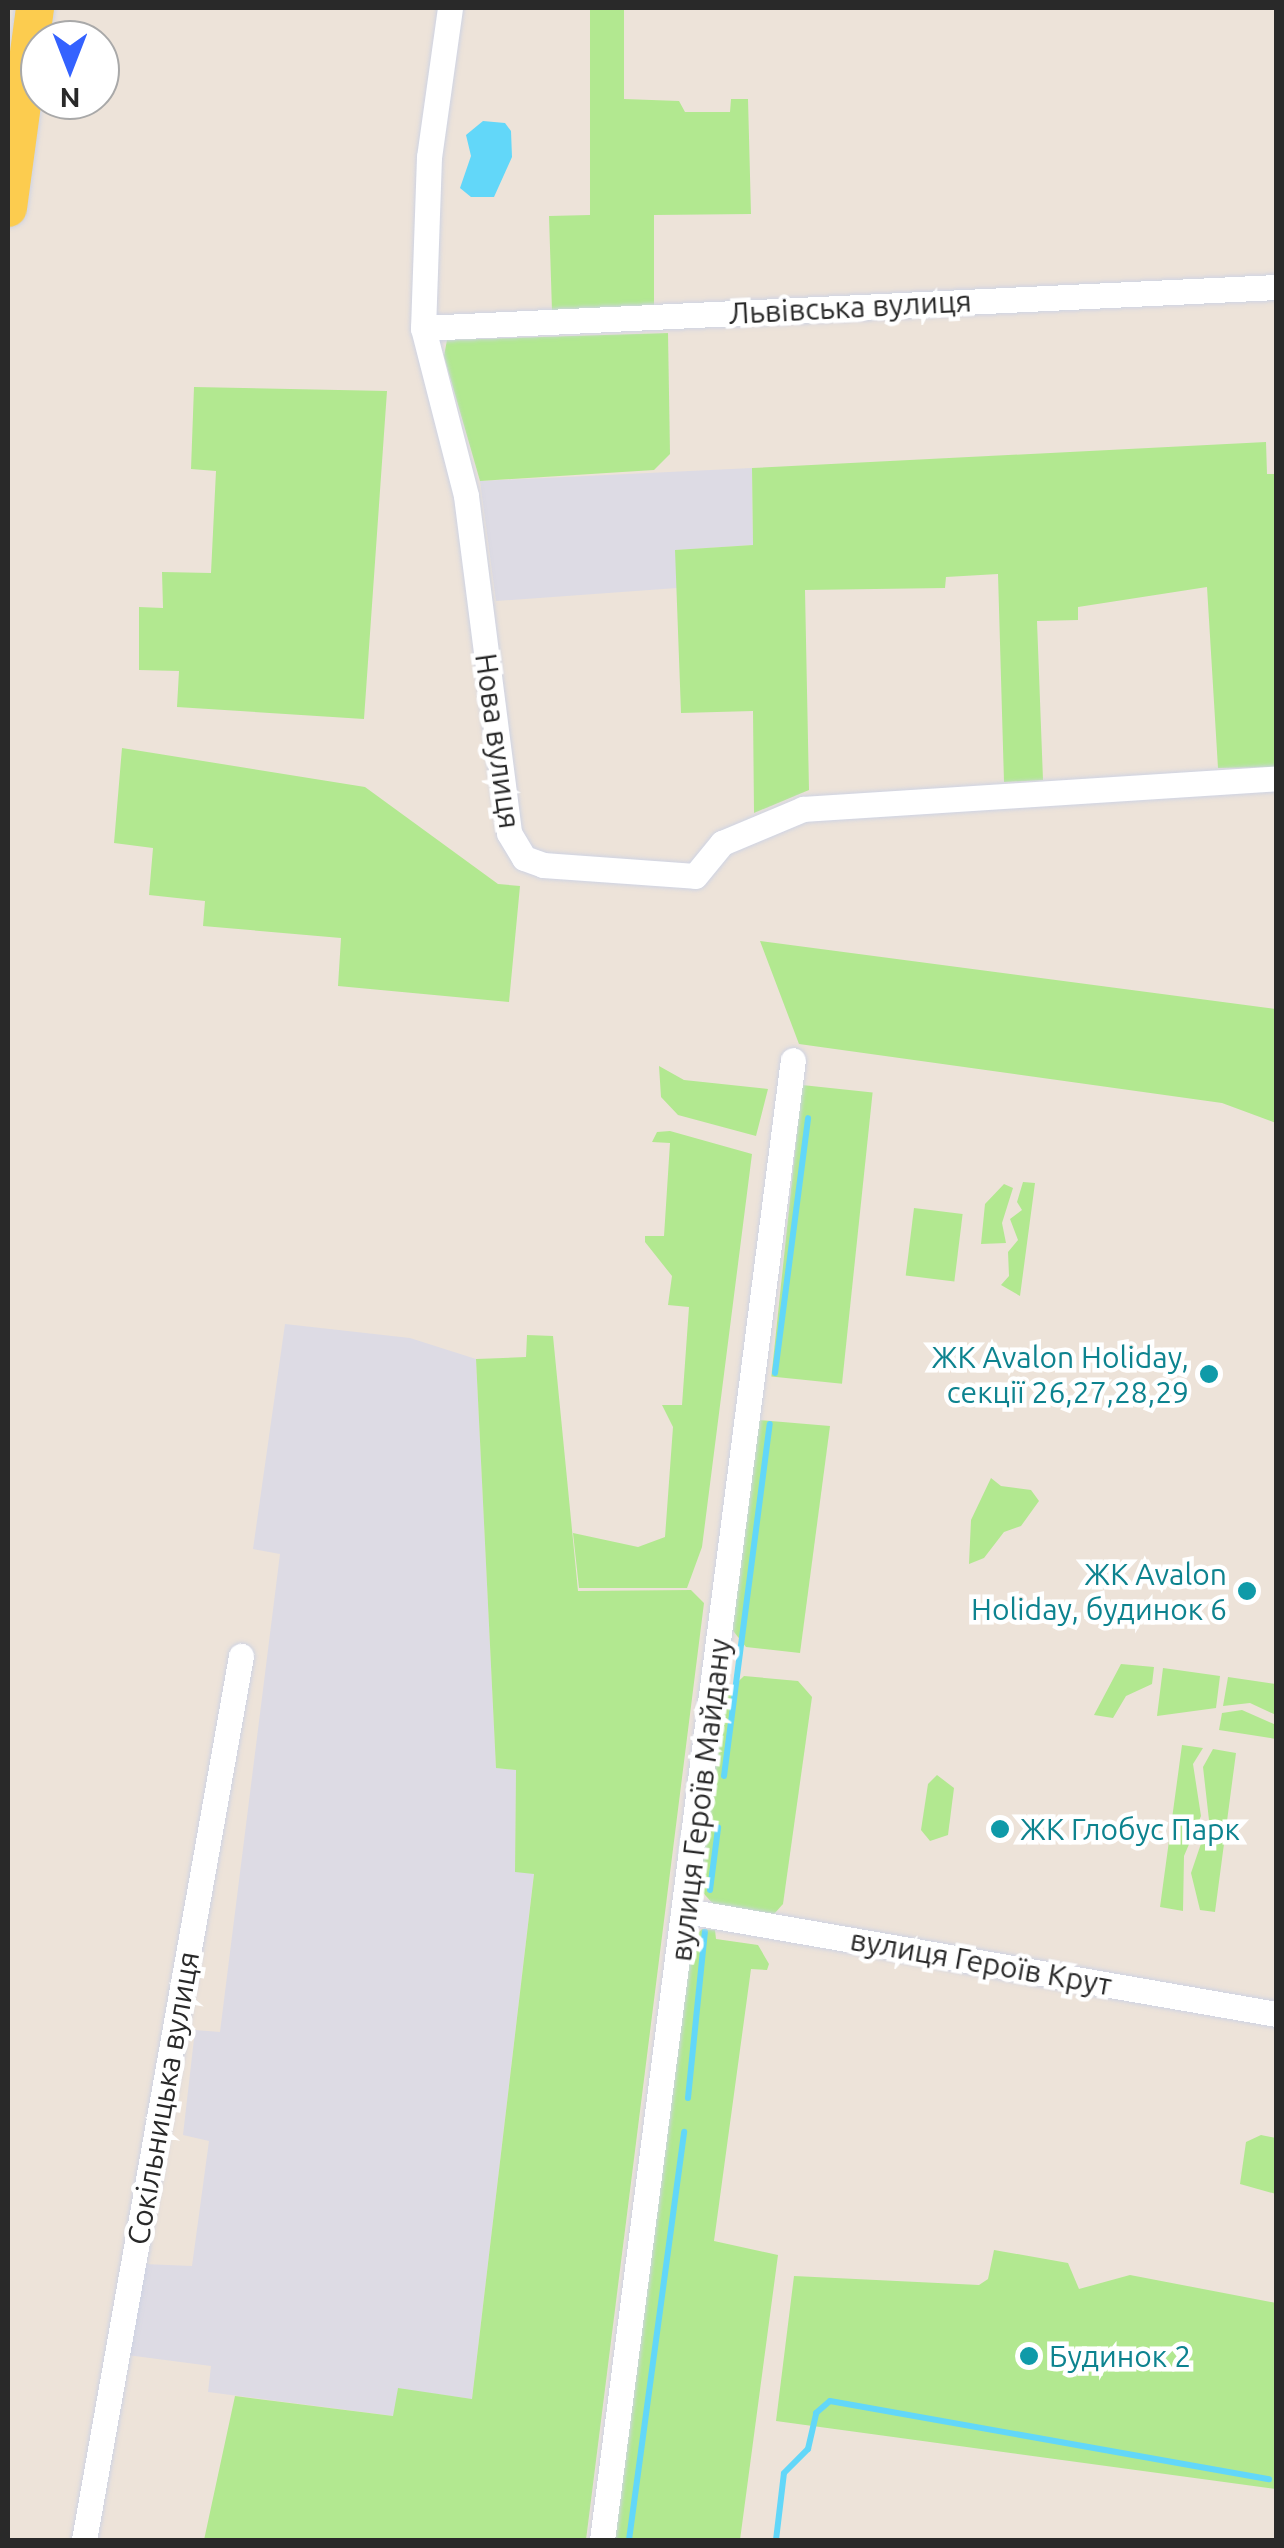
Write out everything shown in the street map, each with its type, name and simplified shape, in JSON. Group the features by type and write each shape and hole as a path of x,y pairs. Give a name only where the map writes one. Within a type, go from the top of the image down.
{"main road":[{"path":"8,208 14,118 35,8"}],"street":[{"path":"423,328 429,157 450,8"},
{"name":"Львівська вулиця","path":"423,328 1276,287"},
{"name":"Нова вулиця","path":"423,328 466,496 509,833 517,851 533,862 695,876 722,843 803,809 1276,778"},
{"name":"вулиця Героїв Майдану","path":"602,2540 793,1060"},
{"name":"Сокільницька вулиця","path":"84,2540 242,1656"},
{"name":"вулиця Героїв Крут","path":"686,1911 1276,2014"}],"shaded area":[{"path":"752,468 753,545 676,550 677,588 496,601 480,481"},
{"path":"285,1324 410,1338 476,1359 496,1768 516,1770 515,1871 534,1873 472,2399 399,2389 394,2416 208,2392 211,2366 127,2355 143,2264 192,2266 209,2141 183,2135 195,2030 220,2032 280,1554 253,1549"}],"green space":[{"path":"590,8 624,8 624,99 679,101 685,112 730,112 731,99 748,99 751,214 654,215 654,306 552,311 549,216 590,215"},
{"path":"668,333 670,454 654,470 480,481 444,356 447,340"},
{"path":"194,387 387,391 364,719 177,707 179,671 139,670 139,607 163,608 162,572 211,573 216,471 191,469"},
{"path":"1266,442 1267,474 1276,474 1276,767 1218,768 1207,587 1078,607 1078,620 1037,621 1043,780 1004,782 998,574 946,577 945,588 805,590 809,790 754,813 753,711 681,713 675,550 753,545 752,468"},
{"path":"122,748 365,787 498,884 520,886 509,1002 338,986 341,938 203,926 205,901 149,895 153,848 114,843"},
{"path":"760,941 1276,1009 1276,1123 1222,1103 799,1044"},
{"path":"659,1066 684,1080 768,1089 756,1136 678,1115 661,1097"},
{"path":"802,1085 873,1092 842,1384 771,1376"},
{"path":"670,1131 752,1154 702,1547 687,1588 579,1588 573,1533 638,1547 665,1537 673,1427 662,1405 682,1405 689,1307 668,1305 672,1276 645,1242 645,1236 664,1236 670,1143 652,1142 657,1132"},
{"path":"1023,1182 1035,1183 1020,1296 1001,1285 1009,1276 1008,1252 1018,1240 1010,1219 1022,1210 1017,1202"},
{"path":"1004,1184 1013,1188 1002,1223 1006,1243 981,1244 985,1204"},
{"path":"914,1208 963,1214 954,1281 906,1275"},
{"path":"527,1335 553,1336 578,1591 691,1590 704,1603 586,2540 204,2540 235,2396 393,2416 398,2388 472,2399 534,1874 515,1872 516,1770 496,1768 476,1359 526,1357"},
{"path":"759,1420 830,1426 800,1653 746,1647 730,1627"},
{"path":"991,1478 1001,1486 1031,1490 1039,1501 1021,1526 1004,1532 984,1558 969,1564 971,1520"},
{"path":"1121,1664 1154,1667 1152,1684 1126,1696 1113,1718 1094,1715"},
{"path":"1163,1668 1220,1676 1216,1708 1157,1716"},
{"path":"744,1676 798,1681 812,1697 783,1904 774,1914 713,1904 699,1888 721,1698"},
{"path":"1228,1677 1276,1684 1276,1715 1250,1703 1223,1706"},
{"path":"1242,1710 1276,1725 1276,1739 1219,1730 1222,1713"},
{"path":"1182,1745 1203,1748 1193,1764 1201,1816 1184,1856 1183,1911 1160,1907"},
{"path":"1213,1749 1236,1753 1215,1912 1200,1910 1191,1873 1209,1820 1203,1767"},
{"path":"937,1775 954,1788 948,1835 930,1841 921,1830 928,1784"},
{"path":"702,1929 715,1930 716,1939 758,1945 769,1964 767,1970 751,1969 714,2241 778,2255 740,2540 614,2540 689,1942"},
{"path":"1261,2135 1276,2138 1276,2194 1240,2184 1246,2142"},
{"path":"994,2250 1068,2263 1079,2289 1130,2275 1276,2303 1276,2489 776,2421 794,2276 979,2285 988,2279"}],"water":[{"path":"483,121 505,123 511,131 512,157 494,197 471,197 460,188 471,156 466,135"}],"waterway":[{"path":"775,1373 808,1118"},
{"path":"724,1776 770,1424"},
{"path":"710,1890 718,1828"},
{"path":"688,2098 705,1932"},
{"path":"629,2540 684,2132"},
{"path":"776,2540 784,2473 808,2449 816,2413 830,2401 1269,2479"}],"place":[{"name":"ЖК Avalon Holiday, секції 26,27,28,29","path":"1209,1374"},
{"name":"ЖК Avalon Holiday, будинок 6","path":"1247,1591"},
{"name":"ЖК Глобус Парк","path":"1000,1829"},
{"name":"Будинок 2","path":"1029,2356"}]}
